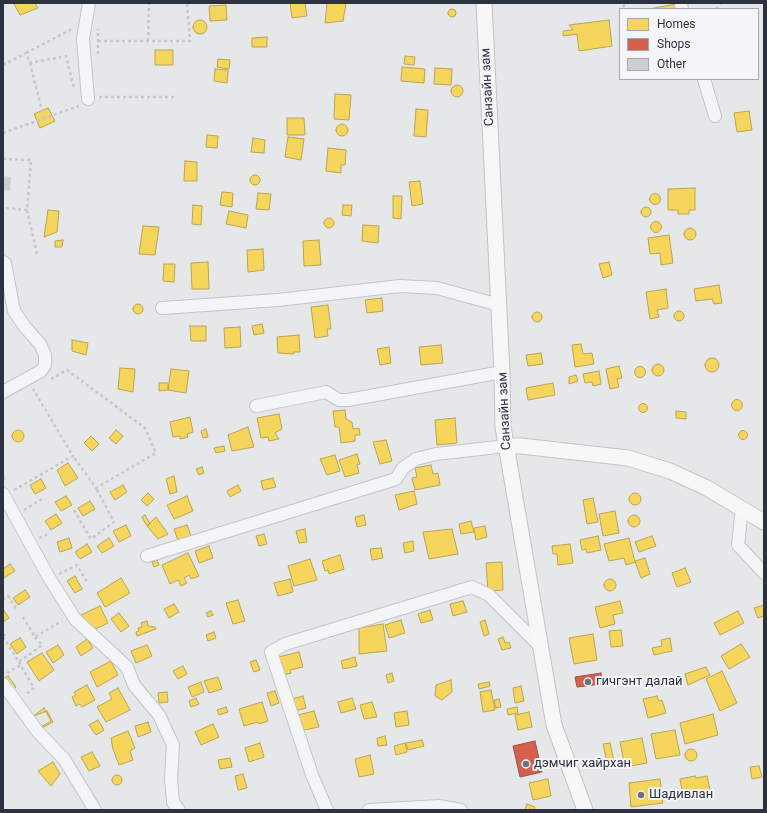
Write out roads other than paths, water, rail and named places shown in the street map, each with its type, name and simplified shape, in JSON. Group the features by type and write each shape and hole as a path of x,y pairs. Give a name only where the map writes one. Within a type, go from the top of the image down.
{"main road":[{"name":"Санзайн зам","path":"484,3 502,372 503,427 554,725 584,810"},
{"path":"506,446 521,446 628,458 676,474 707,488 764,522"}],"street":[{"path":"88,98 83,39 89,3"},
{"path":"704,80 715,116"},
{"path":"3,262 5,263 14,311 25,327 40,344 45,355 45,365 41,371 3,392"},
{"path":"162,308 278,300 400,286 437,288 499,306"},
{"path":"256,406 326,392 339,400 348,400 502,372"},
{"path":"147,556 396,479 403,468 416,460 436,454 506,446"},
{"path":"3,494 50,579 72,614 127,667 134,685 159,715 173,745 171,779 173,802 179,810"},
{"path":"742,508 738,546 764,573"},
{"path":"327,810 312,775 271,652 285,644 472,587 489,595 540,646"},
{"path":"3,684 38,732 64,759 95,810"},
{"path":"369,810 438,806 460,810"}],"place":[{"name":"гичгэнт далай","path":"588,682"},
{"name":"дэмчиг хайрхан","path":"526,764"},
{"name":"Шадивлан","path":"641,795"}]}
